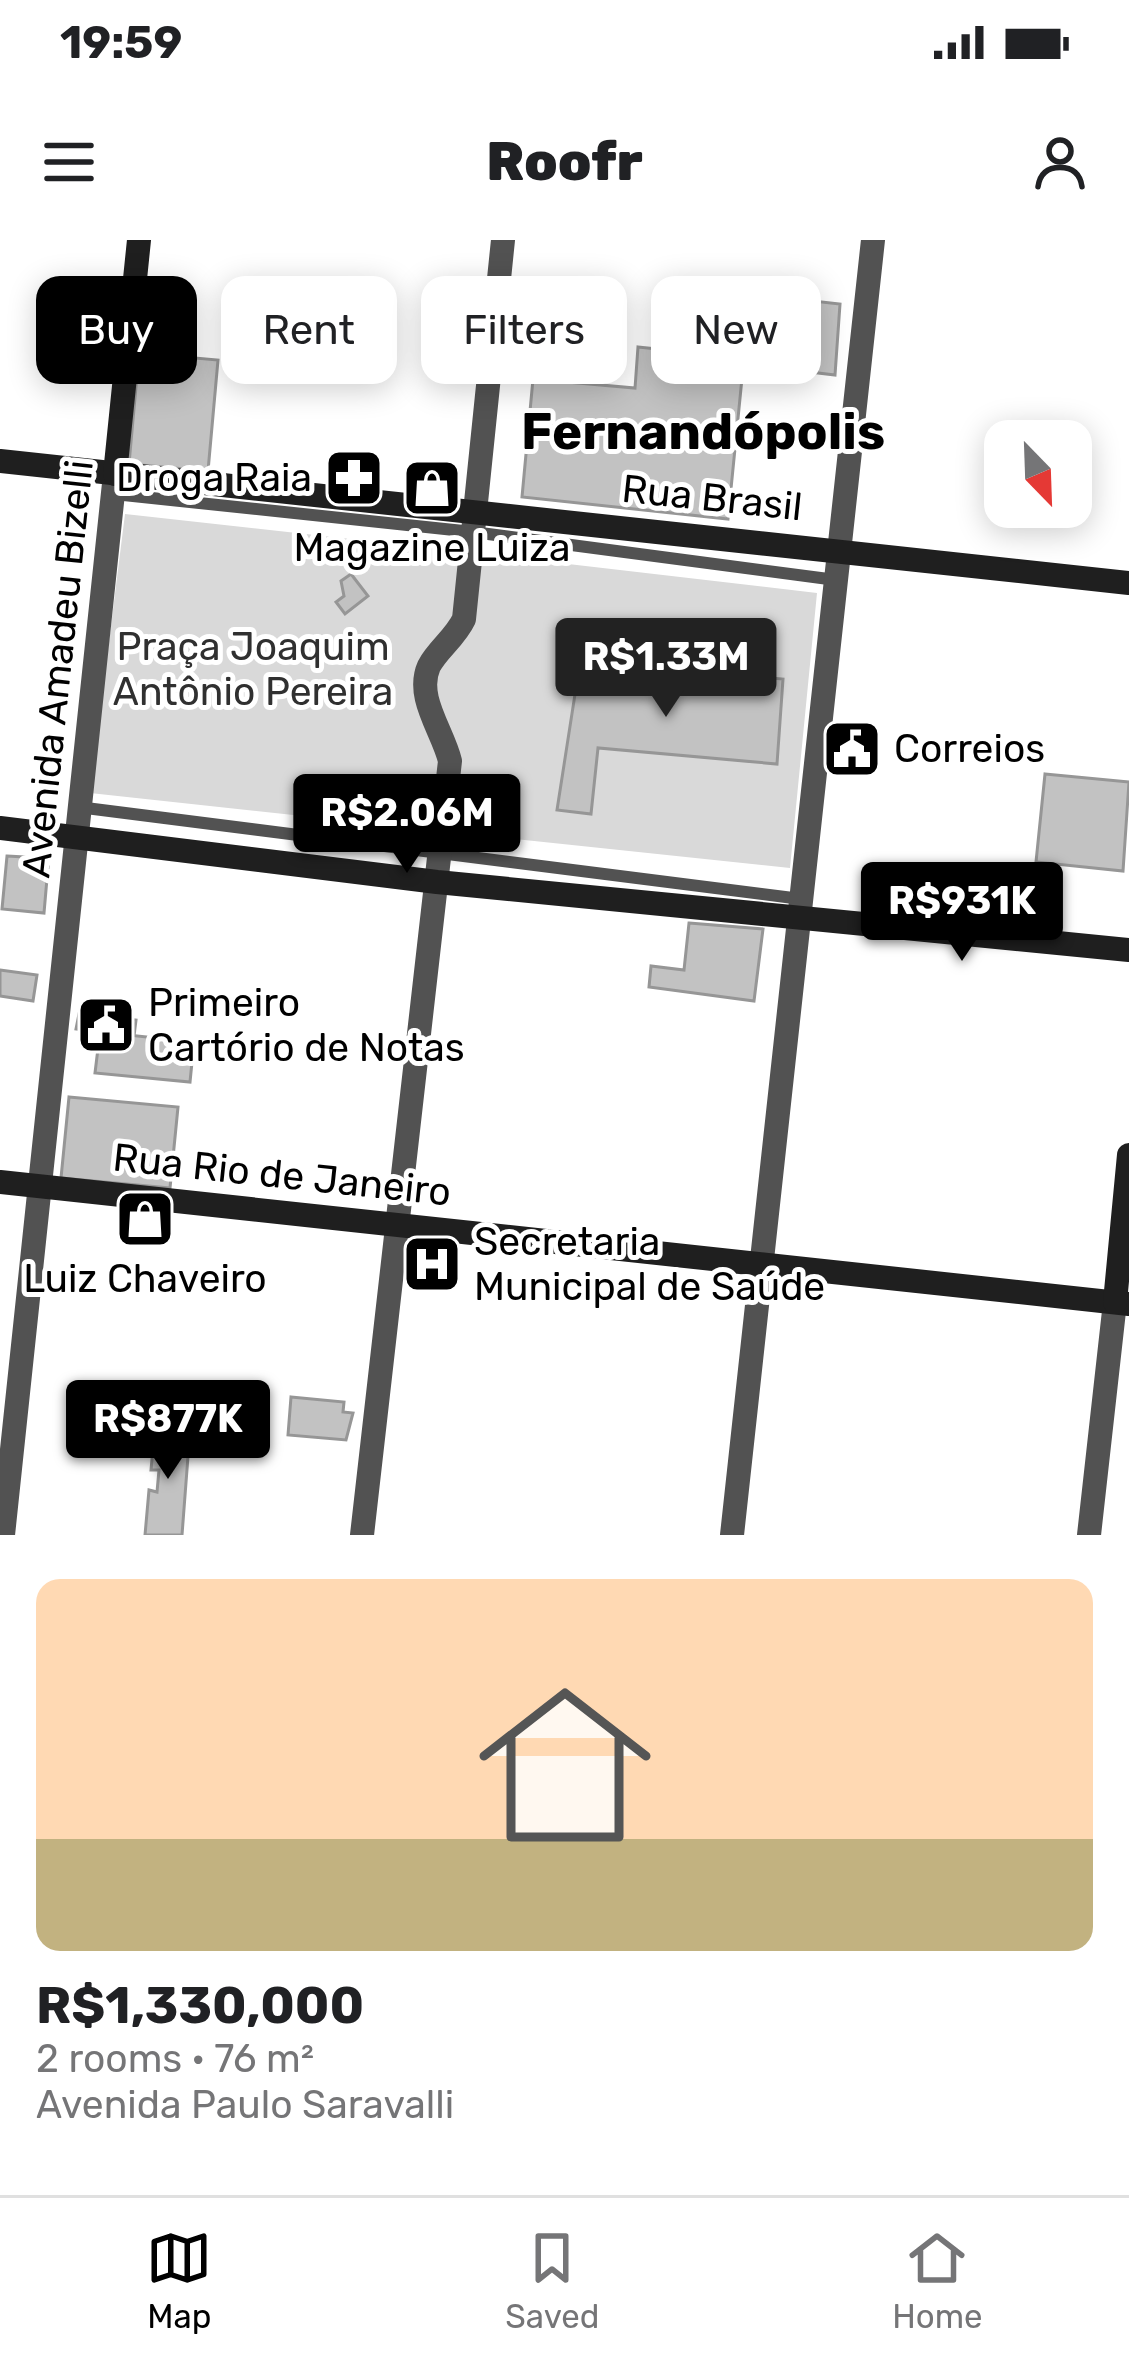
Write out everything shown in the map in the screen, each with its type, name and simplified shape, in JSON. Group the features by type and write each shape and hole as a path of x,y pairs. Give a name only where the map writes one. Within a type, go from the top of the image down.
{"main road":[{"name":"Avenida Amadeu Bizelli","path":"114,484 139,240"},
{"name":"Rua Brasil","path":"0,461 114,484 474,521 839,548 1129,583"},
{"path":"0,828 437,882 801,909 1129,950"},
{"path":"1124,1307 1129,1155"},
{"name":"Rua Rio de Janeiro","path":"0,1182 762,1263 1124,1307"}],"street":[{"path":"362,1535 450,761 424,683 430,662 454,640 464,619 503,240"},
{"path":"732,1535 873,240"},
{"name":"Avenida Amadeu Bizelli","path":"3,1535 114,484"},
{"path":"1089,1535 1111,1339 1124,1307"}],"lane":[{"name":"Rua Brasil","path":"474,521 836,580"},
{"path":"79,807 801,909"}],"green space":[{"name":"Praça Joaquim Antônio Pereira","path":"125,514 468,552 461,618 428,661 441,733 441,831 90,793"},
{"path":"474,553 817,593 790,868 448,832 433,708 434,664 456,644"}],"building":[{"path":"821,302 840,304 835,375 821,373"},
{"path":"638,347 651,348 651,384 741,384 728,519 522,497 533,384 635,388"},
{"path":"197,358 218,360 208,471 129,464 136,384 197,384"},
{"path":"351,574 368,596 345,614 336,602 344,596 341,581"},
{"path":"580,662 783,679 777,764 598,748 591,814 557,810"},
{"path":"1045,774 1129,782 1123,871 1036,862"},
{"path":"7,856 42,858 41,867 48,867 44,913 2,909"},
{"path":"689,923 763,929 754,1001 649,987 651,966 684,970"},
{"path":"0,970 37,975 33,1001 0,996"},
{"name":"Primeiro Cartório de Notas","path":"79,1014 136,1020 134,1036 76,1029"},
{"path":"100,1032 194,1042 190,1082 95,1073"},
{"path":"69,1097 178,1107 170,1188 61,1178"},
{"path":"291,1397 344,1402 343,1412 353,1413 346,1440 288,1435"},
{"path":"155,1427 190,1430 182,1535 145,1535 149,1490 157,1492 159,1470 151,1470"}],"place":[{"name":"Droga Raia","path":"354,478"},
{"name":"Magazine Luiza","path":"432,488"},
{"name":"Correios","path":"852,749"},
{"name":"Primeiro Cartório de Notas","path":"106,1025"},
{"name":"Luiz Chaveiro","path":"145,1219"},
{"name":"Secretaria Municipal de Saúde","path":"432,1264"}],"district":[{"name":"Fernandópolis","path":"703,431"}]}
